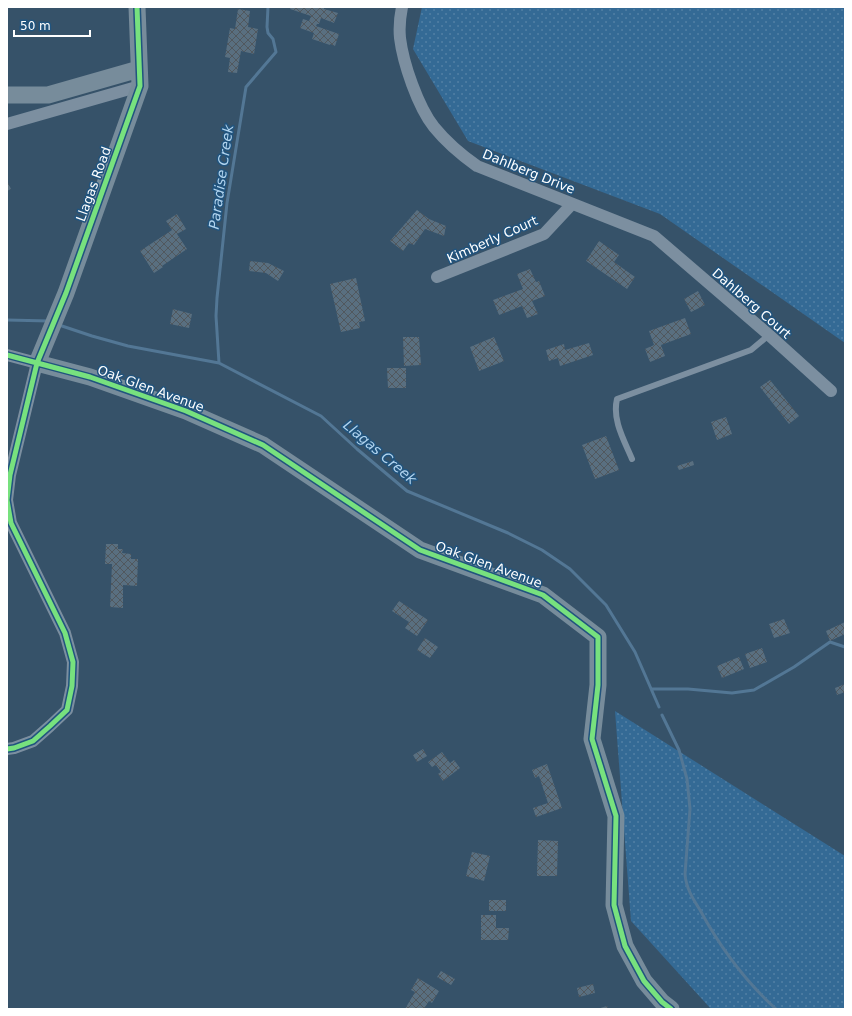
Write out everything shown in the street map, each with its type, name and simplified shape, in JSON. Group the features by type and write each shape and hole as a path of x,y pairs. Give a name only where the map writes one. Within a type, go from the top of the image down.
{"street":[{"name":"Llagas Road","path":"38,363 66,293 140,86 137,7"},
{"name":"Dahlberg Drive","path":"402,7 400,37 408,74 420,103 433,126 455,151 477,166 654,236"},
{"path":"7,95 48,95 139,69"},
{"path":"7,124 140,86"},
{"name":"Kimberly Court","path":"437,277 544,234 572,204"},
{"name":"Dahlberg Court","path":"654,236 769,335 831,391"},
{"path":"7,355 38,363 10,475 7,500 11,523 65,633 73,662 72,686 67,710 33,741 7,749"},
{"name":"Oak Glen Avenue","path":"38,363 90,377 186,411 263,445 420,550 543,595 598,637 598,685 592,739 616,816 614,905 625,946 644,981 662,1002 671,1009"}],"lane":[{"path":"632,459 621,434 614,409 616,399 751,350 769,335"}],"shaded area":[{"path":"422,7 845,7 845,343 660,214 468,141 413,49"},
{"path":"615,711 845,856 845,1009 711,1009 631,921"}],"building":[{"path":"291,7 324,7 324,9 338,13 334,23 321,18 319,24 316,26 339,34 335,46 312,39 314,33 300,28 303,19 309,21 311,16 290,9"},
{"path":"238,9 250,11 248,27 258,29 254,54 241,51 237,73 228,72 230,58 225,57 230,28 235,29"},
{"path":"7,181 11,189 7,191"},
{"path":"417,210 429,219 446,226 444,236 425,229 414,245 409,243 403,251 390,241"},
{"path":"177,214 186,229 177,234 187,249 154,273 140,251 172,230 166,221"},
{"path":"599,241 619,255 614,262 635,277 627,289 586,261"},
{"path":"250,261 268,263 284,271 278,281 266,273 249,271"},
{"path":"530,269 536,282 539,281 545,296 532,301 538,314 527,318 522,306 499,315 493,300 523,289 517,274"},
{"path":"356,278 365,321 359,322 360,328 341,332 330,284"},
{"path":"698,291 705,305 691,312 684,299"},
{"path":"173,309 192,314 189,328 170,324"},
{"path":"685,318 691,334 661,345 665,356 650,362 645,349 654,345 649,331"},
{"path":"403,337 419,337 421,365 404,366"},
{"path":"494,337 504,361 479,371 470,347"},
{"path":"589,343 593,355 560,366 558,358 549,361 546,350 564,344 565,350"},
{"path":"387,368 406,368 406,388 388,388"},
{"path":"770,380 799,416 789,424 760,387"},
{"path":"726,417 732,434 717,440 711,422"},
{"path":"606,436 619,470 595,479 582,445"},
{"path":"693,461 694,465 679,470 677,466"},
{"path":"106,544 118,544 118,549 123,549 122,553 131,554 131,559 138,559 137,586 123,585 123,608 110,607 112,564 105,564"},
{"path":"399,601 428,620 417,636 405,628 409,622 392,611"},
{"path":"784,619 790,633 774,638 769,624"},
{"path":"845,622 845,634 830,641 826,631"},
{"path":"425,638 438,647 430,658 417,650"},
{"path":"762,648 767,662 750,668 745,654"},
{"path":"739,657 744,669 722,678 717,666"},
{"path":"845,684 845,692 837,695 835,688"},
{"path":"423,749 427,756 417,762 413,755"},
{"path":"442,752 450,763 454,760 460,768 443,781 438,774 441,772 436,765 432,767 428,762"},
{"path":"547,764 562,808 536,817 533,808 548,803 539,776 535,778 532,770"},
{"path":"538,840 558,841 557,876 537,876"},
{"path":"472,852 490,856 484,881 466,876"},
{"path":"489,900 506,900 506,911 489,911"},
{"path":"481,915 496,915 496,928 509,928 508,940 481,940"},
{"path":"441,971 455,979 451,985 437,977"},
{"path":"418,978 439,991 432,1003 429,1001 424,1009 405,1009 415,992 411,990"},
{"path":"593,984 595,993 579,997 577,988"},
{"path":"607,1006 608,1009 597,1009"}],"waterway":[{"name":"Paradise Creek","path":"219,363 216,316 217,298 227,203 246,87 276,52 273,39 268,33 268,7"},
{"name":"Llagas Creek","path":"7,320 49,321"},
{"name":"Llagas Creek","path":"62,326 128,346 219,363 321,416 357,449 407,491 508,533 542,550 570,569 606,605 635,652 659,707"},
{"path":"652,689 688,689 732,693 754,690 794,667 830,642 845,647"},
{"name":"Llagas Creek","path":"662,715 679,750 687,779 690,809 685,874 688,889 716,937 734,963 754,987 776,1009"}],"cycle path":[{"path":"7,749 33,741 67,710 72,686 73,662 65,633 11,523 7,500 10,475 37,363 66,293 140,86 137,7"},
{"path":"7,355 90,377 186,411 263,445 420,550 543,595 598,637 598,685 592,739 616,816 614,905 625,946 644,981 662,1002 671,1009"}]}
